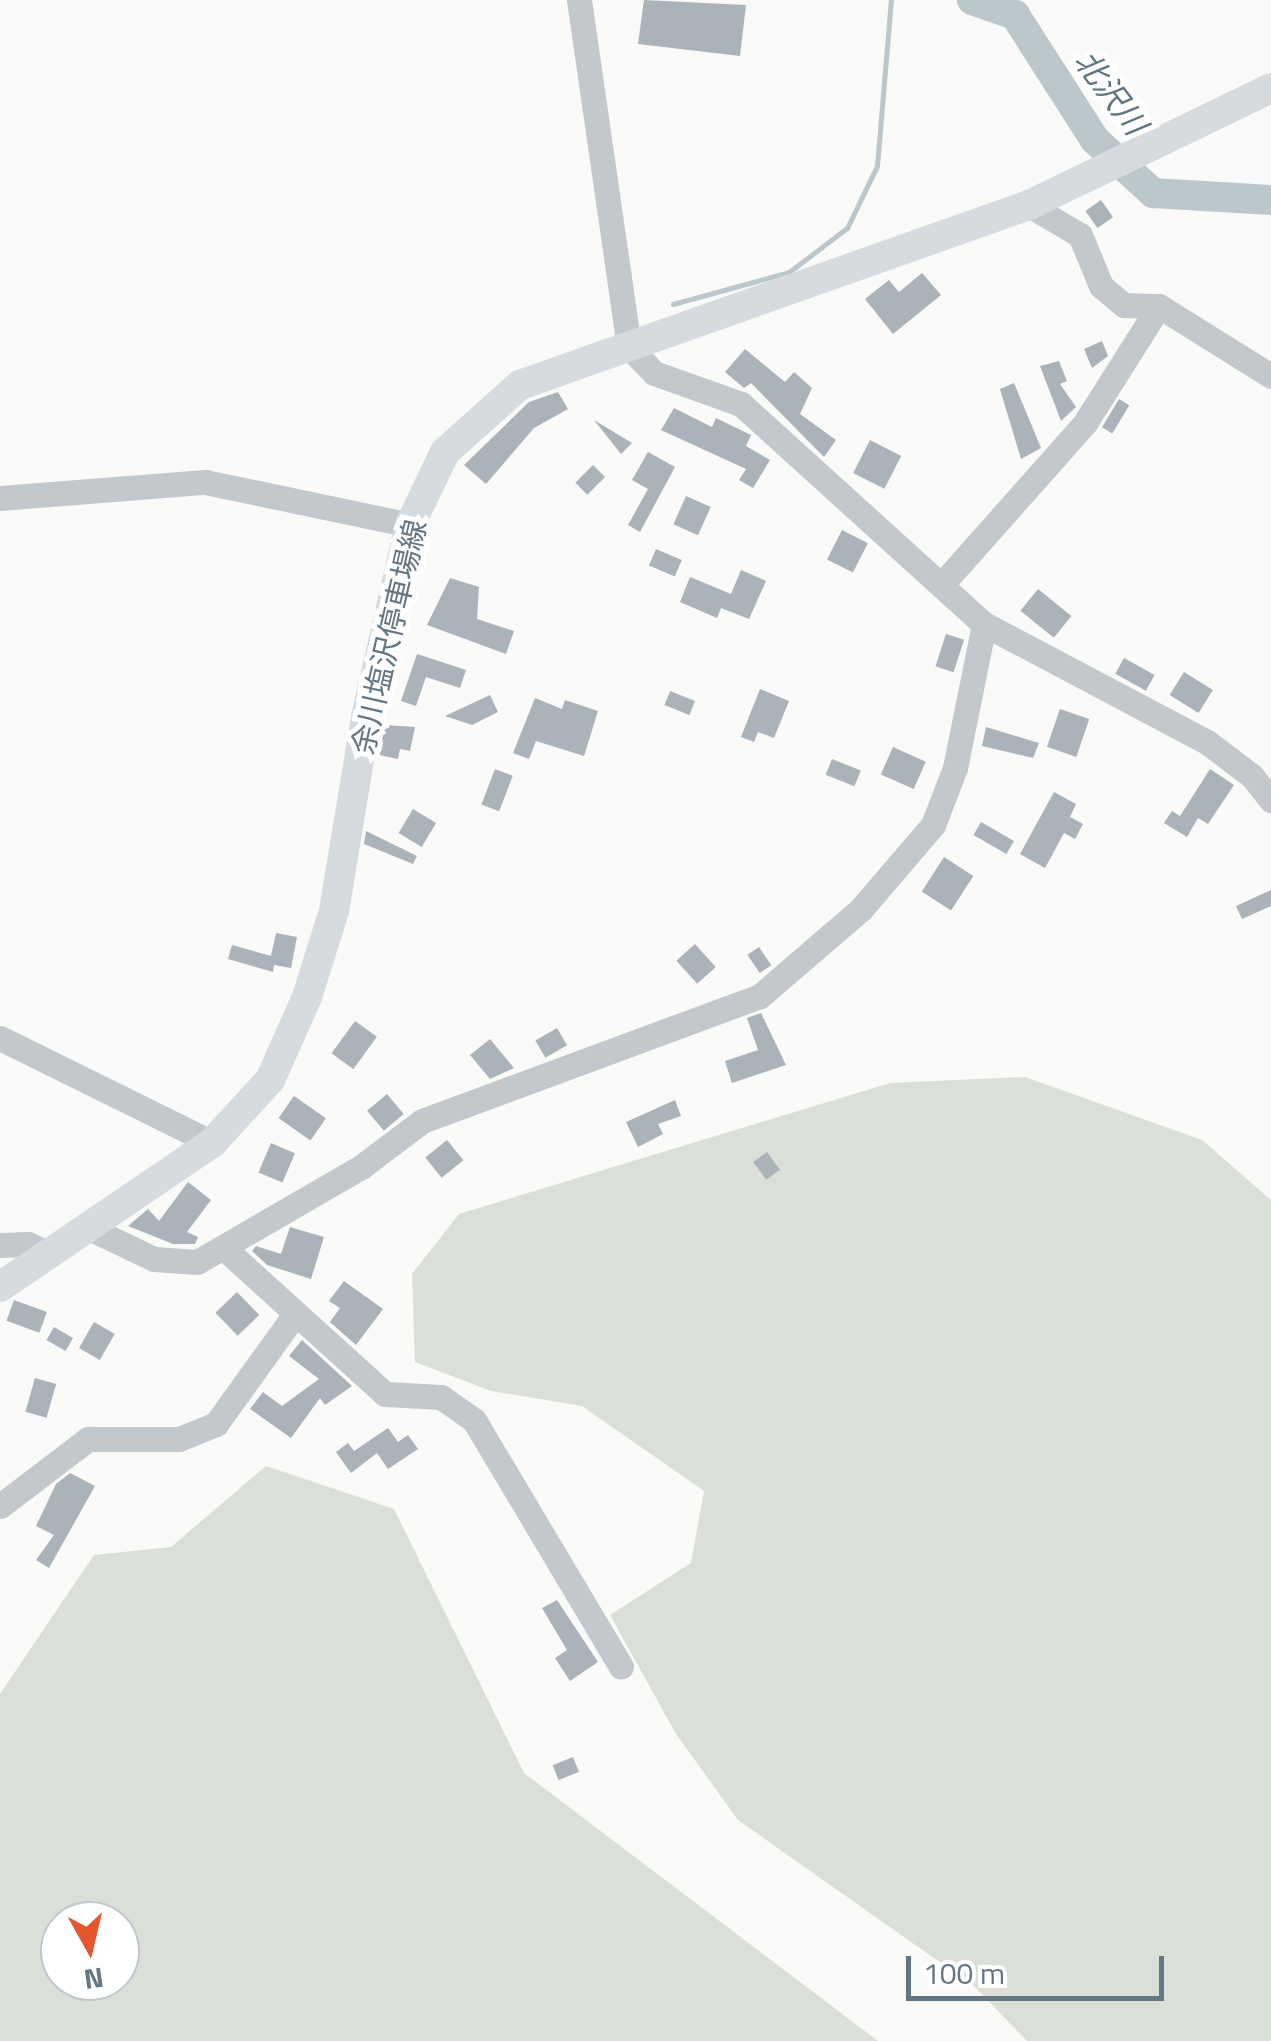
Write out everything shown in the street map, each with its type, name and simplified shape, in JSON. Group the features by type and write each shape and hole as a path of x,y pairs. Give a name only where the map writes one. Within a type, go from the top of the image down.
{"main road":[{"name":"余川塩沢停車場線","path":"0,1287 212,1143 270,1080 307,997 334,911 366,717 410,525 445,452 520,385 1029,205 1271,88"}],"street":[{"path":"578,0 629,347 654,372 742,404 984,624 1207,742 1252,776 1271,800"},
{"path":"1029,205 1080,236 1101,286 1124,304 1159,306 1271,376"},
{"path":"943,583 1086,423 1159,306"},
{"path":"0,498 205,482 410,525"},
{"path":"88,1228 154,1259 197,1262 225,1249 275,1213 361,1168 422,1121 760,996 861,909 933,825 955,768 984,624"},
{"path":"0,1038 212,1143"},
{"path":"0,1244 28,1244 50,1254"},
{"path":"225,1249 293,1317 322,1334 384,1394 441,1398 474,1420 621,1667"},
{"path":"0,1506 88,1440 178,1438 216,1424 293,1317"}],"shaded area":[{"path":"1025,1077 1202,1140 1271,1200 1271,2041 1027,2041 975,1987 738,1820 676,1734 610,1615 691,1563 704,1491 582,1406 491,1391 415,1362 412,1274 459,1214 890,1083"},
{"path":"266,1466 394,1509 524,1773 878,2041 0,2041 0,1694 94,1555 171,1547"}],"building":[{"path":"644,0 746,5 740,56 638,44"},
{"path":"1101,200 1113,217 1097,228 1085,211"},
{"path":"922,273 941,295 893,334 865,299 889,280 899,292"},
{"path":"1102,341 1108,356 1092,368 1084,349"},
{"path":"745,349 785,382 794,372 812,388 800,414 836,440 824,457 751,383 744,388 725,372"},
{"path":"1059,361 1067,381 1060,384 1076,407 1061,421 1040,366"},
{"path":"1014,383 1041,448 1021,459 1000,389"},
{"path":"558,392 568,409 534,428 486,484 464,465 529,402"},
{"path":"1119,399 1129,405 1112,433 1102,427"},
{"path":"674,408 712,427 716,418 751,435 746,446 770,460 753,488 739,480 746,469 661,430"},
{"path":"594,420 632,443 621,454"},
{"path":"870,440 901,456 884,489 853,473"},
{"path":"648,452 675,467 640,532 628,525 648,489 632,480"},
{"path":"593,465 605,477 587,495 575,483"},
{"path":"686,496 711,507 698,535 673,524"},
{"path":"842,530 868,543 853,573 827,559"},
{"path":"656,549 682,560 675,577 649,566"},
{"path":"741,570 766,581 749,619 721,608 717,618 680,602 690,577 731,594"},
{"path":"450,578 479,587 477,619 514,631 506,654 427,625"},
{"path":"1038,589 1071,616 1054,638 1020,611"},
{"path":"946,634 964,640 954,672 935,666"},
{"path":"417,654 466,670 460,688 426,677 416,706 401,701"},
{"path":"1124,658 1155,675 1146,691 1115,674"},
{"path":"1184,672 1213,690 1199,713 1170,695"},
{"path":"760,689 789,701 774,738 758,732 754,742 741,737"},
{"path":"670,691 695,701 689,715 664,705"},
{"path":"490,695 498,712 472,725 445,716"},
{"path":"535,698 562,709 565,700 598,711 584,756 536,741 529,759 513,753"},
{"path":"1060,709 1089,719 1076,757 1047,747"},
{"path":"385,725 415,727 410,751 400,749 398,759 379,755"},
{"path":"986,727 1039,743 1033,758 982,746"},
{"path":"893,747 926,762 914,789 881,774"},
{"path":"832,759 861,771 854,786 826,775"},
{"path":"495,769 513,776 499,811 481,804"},
{"path":"1210,769 1234,785 1208,824 1198,818 1187,837 1164,823 1172,811 1180,816"},
{"path":"1054,792 1076,804 1070,817 1083,824 1075,839 1064,833 1045,868 1020,854"},
{"path":"413,809 436,823 422,847 399,833"},
{"path":"981,822 1014,841 1006,854 974,835"},
{"path":"366,831 417,856 413,864 364,844"},
{"path":"944,857 973,876 951,910 922,891"},
{"path":"1271,890 1271,906 1242,919 1236,906"},
{"path":"276,933 297,937 291,968 274,965 273,972 228,959 232,945 271,956"},
{"path":"695,944 716,967 697,984 676,961"},
{"path":"759,947 771,965 760,973 747,955"},
{"path":"761,1013 786,1065 732,1083 725,1061 758,1050 747,1018"},
{"path":"355,1021 377,1037 353,1069 331,1053"},
{"path":"557,1028 567,1045 545,1058 535,1040"},
{"path":"490,1039 514,1068 490,1079 470,1055"},
{"path":"387,1094 404,1114 384,1131 367,1111"},
{"path":"294,1096 326,1118 310,1140 279,1118"},
{"path":"675,1100 681,1116 658,1124 663,1134 638,1147 626,1122"},
{"path":"447,1140 463,1160 442,1178 425,1158"},
{"path":"271,1143 295,1153 282,1183 258,1172"},
{"path":"767,1152 780,1170 766,1180 753,1162"},
{"path":"188,1182 211,1200 187,1232 198,1237 195,1244 173,1244 128,1226 148,1209 159,1221"},
{"path":"290,1227 324,1237 311,1279 267,1265 252,1251 256,1246 281,1254"},
{"path":"344,1281 383,1309 356,1345 330,1322 340,1308 329,1301"},
{"path":"237,1292 259,1315 238,1336 215,1313"},
{"path":"14,1300 47,1312 39,1333 6,1321"},
{"path":"94,1322 115,1334 100,1360 79,1348"},
{"path":"54,1327 73,1338 66,1351 46,1340"},
{"path":"302,1340 352,1386 325,1405 320,1398 291,1438 250,1409 263,1392 282,1406 319,1379 289,1356"},
{"path":"35,1378 56,1384 47,1418 25,1412"},
{"path":"388,1428 398,1442 408,1435 418,1449 388,1469 377,1453 351,1473 336,1452 348,1443 354,1451"},
{"path":"70,1473 95,1486 49,1568 36,1560 54,1535 36,1526 56,1484"},
{"path":"557,1600 598,1662 570,1681 555,1658 567,1650 542,1608"},
{"path":"573,1757 579,1772 559,1780 553,1765"}],"waterway":[{"path":"673,304 789,272 847,228 877,166 891,0"},
{"name":"北沢川","path":"972,0 1015,15 1095,140 1153,193 1271,200"}]}
